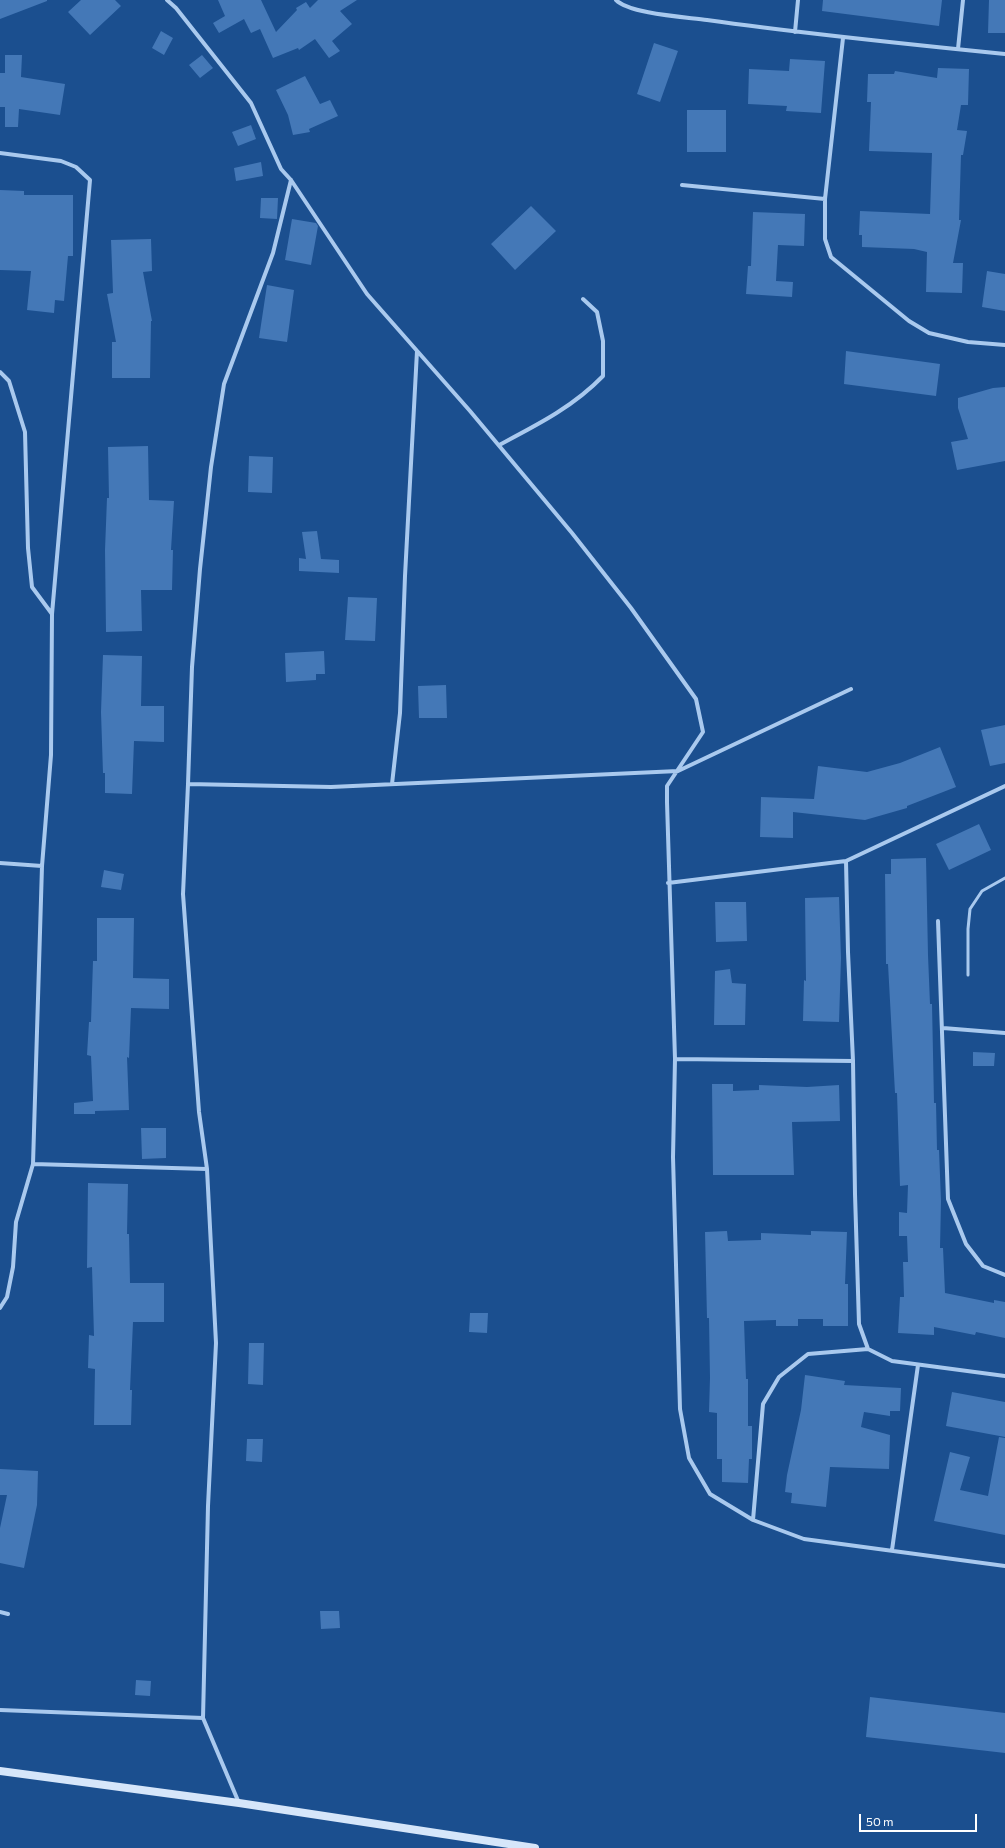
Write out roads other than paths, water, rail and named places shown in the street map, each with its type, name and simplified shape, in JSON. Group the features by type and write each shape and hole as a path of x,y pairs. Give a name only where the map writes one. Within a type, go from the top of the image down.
{"main road":[{"path":"0,1771 239,1803 535,1848"}],"street":[{"path":"167,0 176,8 251,103 281,169 291,180 367,294 499,445 572,533 631,608 696,699 702,732 667,786 668,883 675,1059 673,1157 680,1409 689,1458 710,1494 753,1520 804,1539 1005,1566"},
{"path":"616,0 621,5 646,11 795,32 1005,54"},
{"path":"795,32 798,0"},
{"path":"958,49 964,0"},
{"path":"843,38 825,199 825,239 831,257 864,286 908,321 930,333 968,342 1005,345"},
{"path":"0,153 60,161 76,168 90,180 52,614 51,755 42,866 33,1164 16,1222 13,1267 7,1297 0,1308"},
{"path":"239,1803 203,1718 208,1506 216,1343 207,1169 199,1112 183,894 192,667 200,569 211,467 224,384 273,253 291,180"},
{"path":"682,185 825,199"},
{"path":"499,445 549,419 586,393 603,376 603,341 597,312 583,299"},
{"path":"392,784 400,713 405,576 417,351"},
{"path":"0,372 9,381 25,432 28,548 32,587 52,614"},
{"path":"188,784 331,787 678,771 851,689"},
{"path":"668,883 846,861 1005,786"},
{"path":"846,861 853,1061 859,1324 868,1349"},
{"path":"0,863 42,866"},
{"path":"938,921 948,1199 966,1244 983,1266 1005,1275"},
{"path":"943,1028 1005,1033"},
{"path":"675,1059 853,1061"},
{"path":"33,1164 207,1169"},
{"path":"753,1520 763,1404 779,1377 808,1354 868,1349 892,1361 1005,1376"},
{"path":"892,1550 918,1365"},
{"path":"0,1612 8,1614"},
{"path":"0,1710 203,1718"}],"lane":[{"path":"968,975 968,929 970,909 982,891 1005,878"}]}
